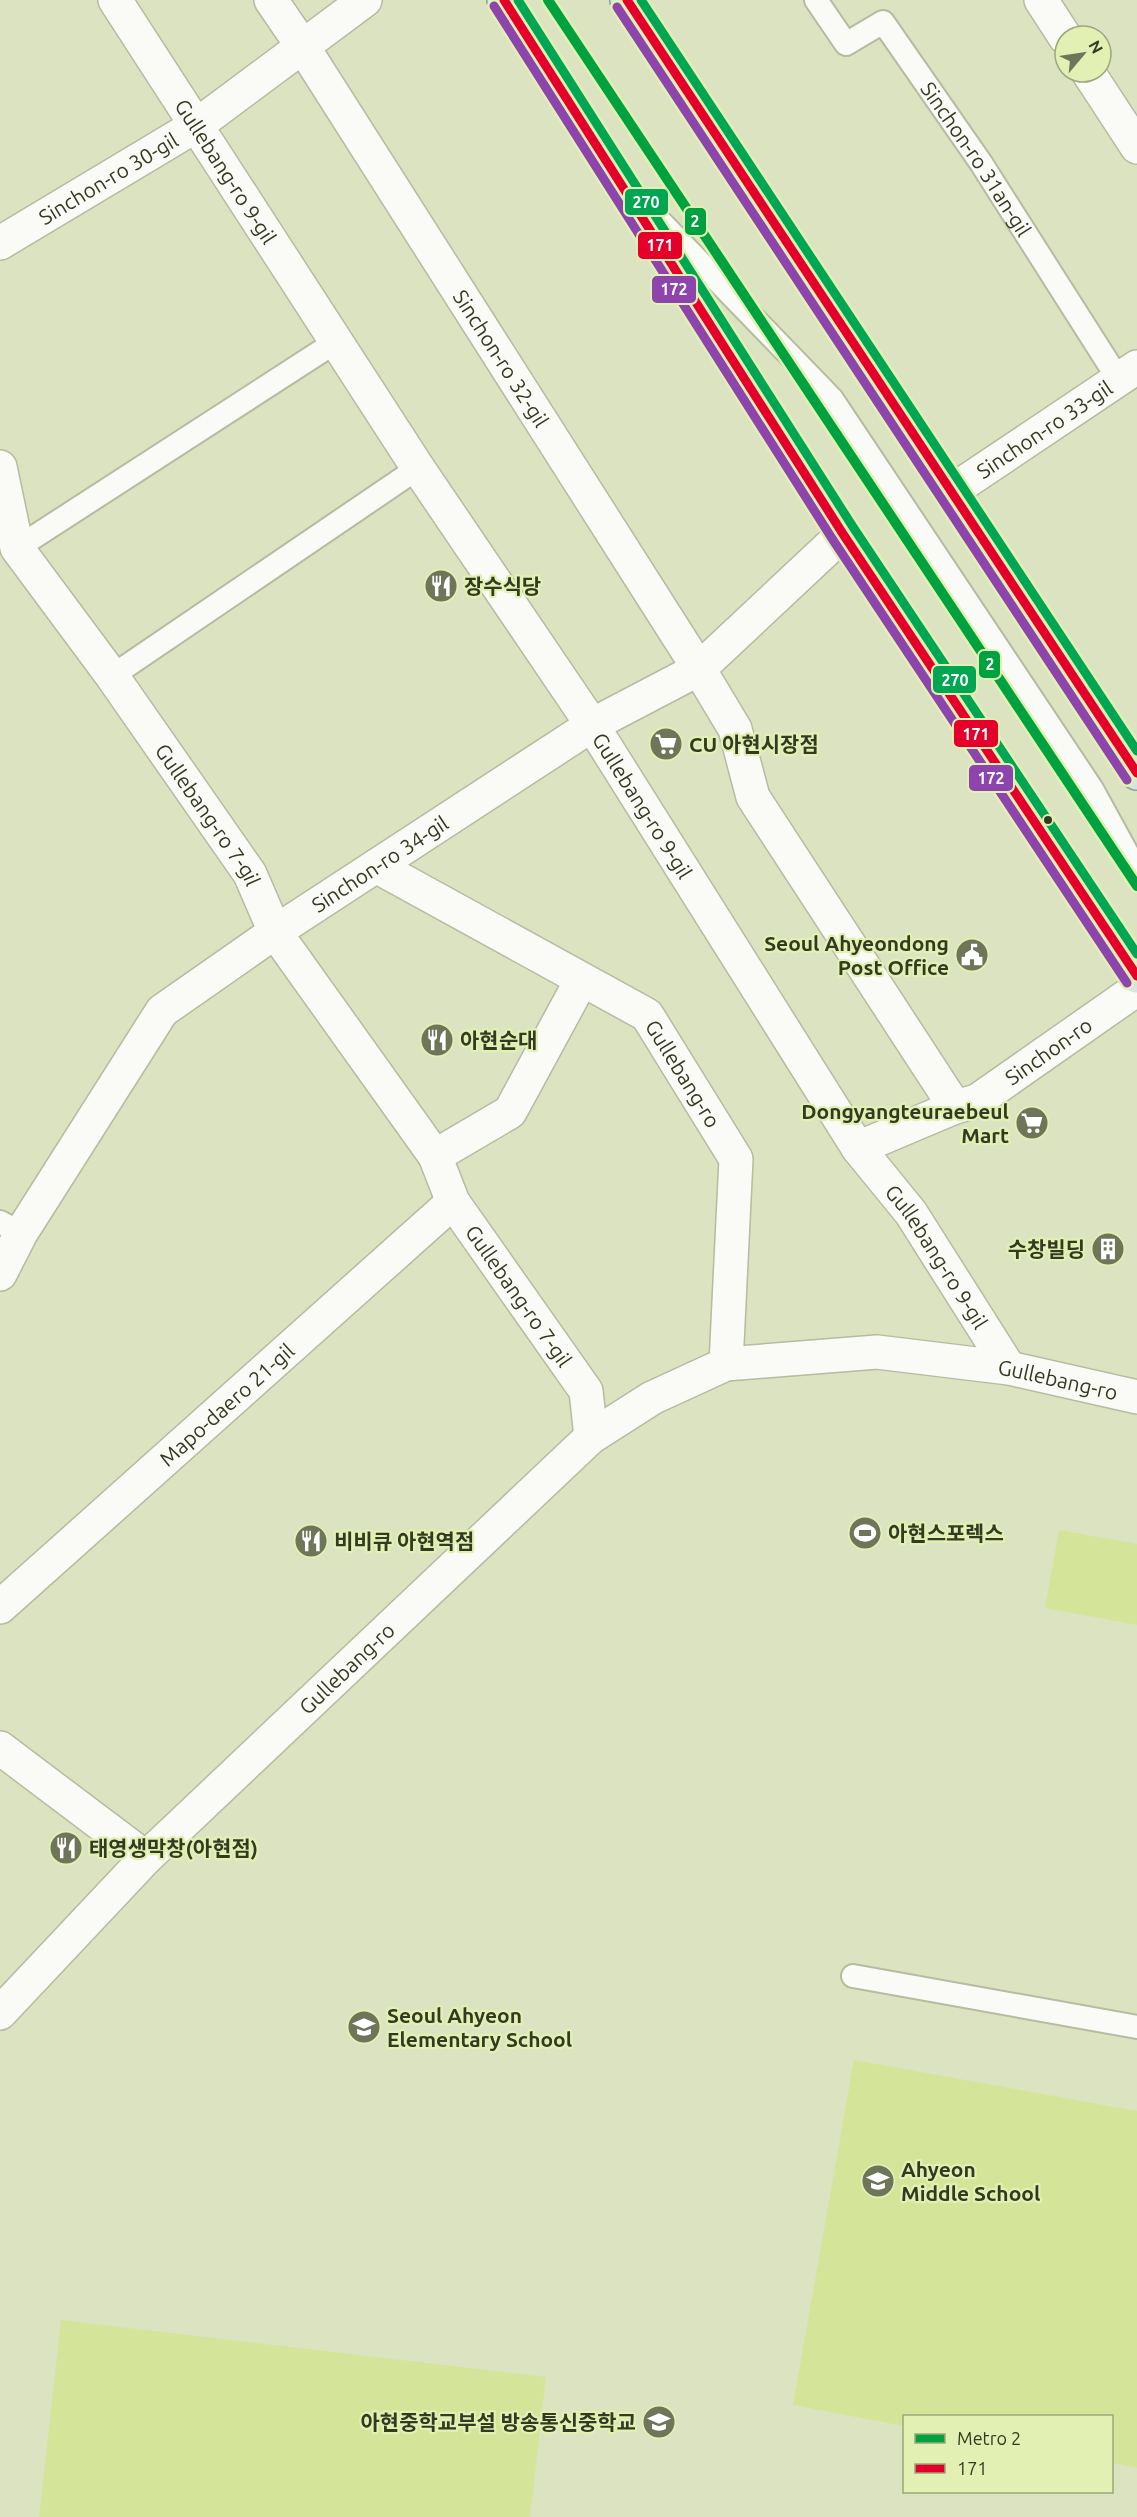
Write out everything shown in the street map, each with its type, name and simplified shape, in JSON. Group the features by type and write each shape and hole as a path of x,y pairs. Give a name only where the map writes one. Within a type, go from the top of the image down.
{"main road":[{"path":"504,0 843,534 1137,976"},
{"path":"627,0 1137,773"}],"street":[{"name":"Gullebang-ro 9-gil","path":"115,0 418,468 592,724 858,1149 911,1213 1009,1368"},
{"path":"271,0 303,47"},
{"name":"Sinchon-ro 30-gil","path":"0,243 197,125 365,0"},
{"path":"1041,0 1057,24"},
{"name":"Sinchon-ro 32-gil","path":"303,47 699,669"},
{"path":"1096,84 1137,147"},
{"name":"Sinchon-ro 33-gil","path":"952,491 1128,374"},
{"name":"Gullebang-ro 7-gil","path":"0,467 9,544 112,676 249,874 275,932 435,1156 453,1202 586,1391 591,1437"},
{"name":"Sinchon-ro 34-gil","path":"0,1275 10,1227 162,1011 275,932 592,724 699,669 843,534"},
{"path":"699,669 735,729 753,797 956,1107 858,1149"},
{"name":"Gullebang-ro","path":"376,866 581,981 647,1015 736,1159 726,1364"},
{"path":"435,1156 510,1112 581,981"},
{"name":"Sinchon-ro","path":"956,1107 977,1101 1137,989"},
{"name":"Mapo-daero 21-gil","path":"0,1607 453,1202"},
{"name":"Gullebang-ro","path":"0,2013 146,1858 591,1437 652,1398 726,1364 877,1352 1009,1368 1137,1397"},
{"path":"0,1748 146,1858"}],"lane":[{"name":"Sinchon-ro 31an-gil","path":"816,0 846,44 883,22 1128,374"},
{"path":"617,178 832,399 1092,789 1137,870"},
{"path":"9,544 337,341"},
{"path":"112,676 418,468"},
{"path":"853,1976 1137,2027"}],"green space":[{"path":"1059,1530 1137,1544 1137,1625 1045,1608"},
{"path":"854,2060 1137,2111 1137,2468 1113,2463 1113,2415 903,2415 903,2426 793,2405"},
{"path":"61,2320 546,2377 530,2517 39,2517"}],"metro line":[{"name":"2","path":"548,0 1137,886"}],"transit line":[{"name":"171","path":"504,0 843,534 1137,976"},
{"name":"270","path":"518,0 853,527 1137,954"},
{"name":"171","path":"627,0 1137,773"},
{"name":"270","path":"641,0 1137,751"},
{"name":"172","path":"494,6 833,540 1127,983"},
{"name":"172","path":"617,7 1127,780"}],"place":[{"name":"장수식당","path":"441,586"},
{"name":"CU 아현시장점","path":"666,744"},
{"name":"Seoul Ahyeondong Post Office","path":"972,955"},
{"name":"아현순대","path":"437,1040"},
{"name":"Dongyangteuraebeul Mart","path":"1032,1123"},
{"name":"수창빌딩","path":"1108,1249"},
{"name":"아현스포렉스","path":"865,1533"},
{"name":"비비큐 아현역점","path":"311,1541"},
{"name":"태영생막창(아현점)","path":"66,1848"},
{"name":"Seoul Ahyeon Elementary School","path":"364,2027"},
{"name":"Ahyeon Middle School","path":"878,2181"},
{"name":"아현중학교부설 방송통신중학교","path":"659,2422"}]}
